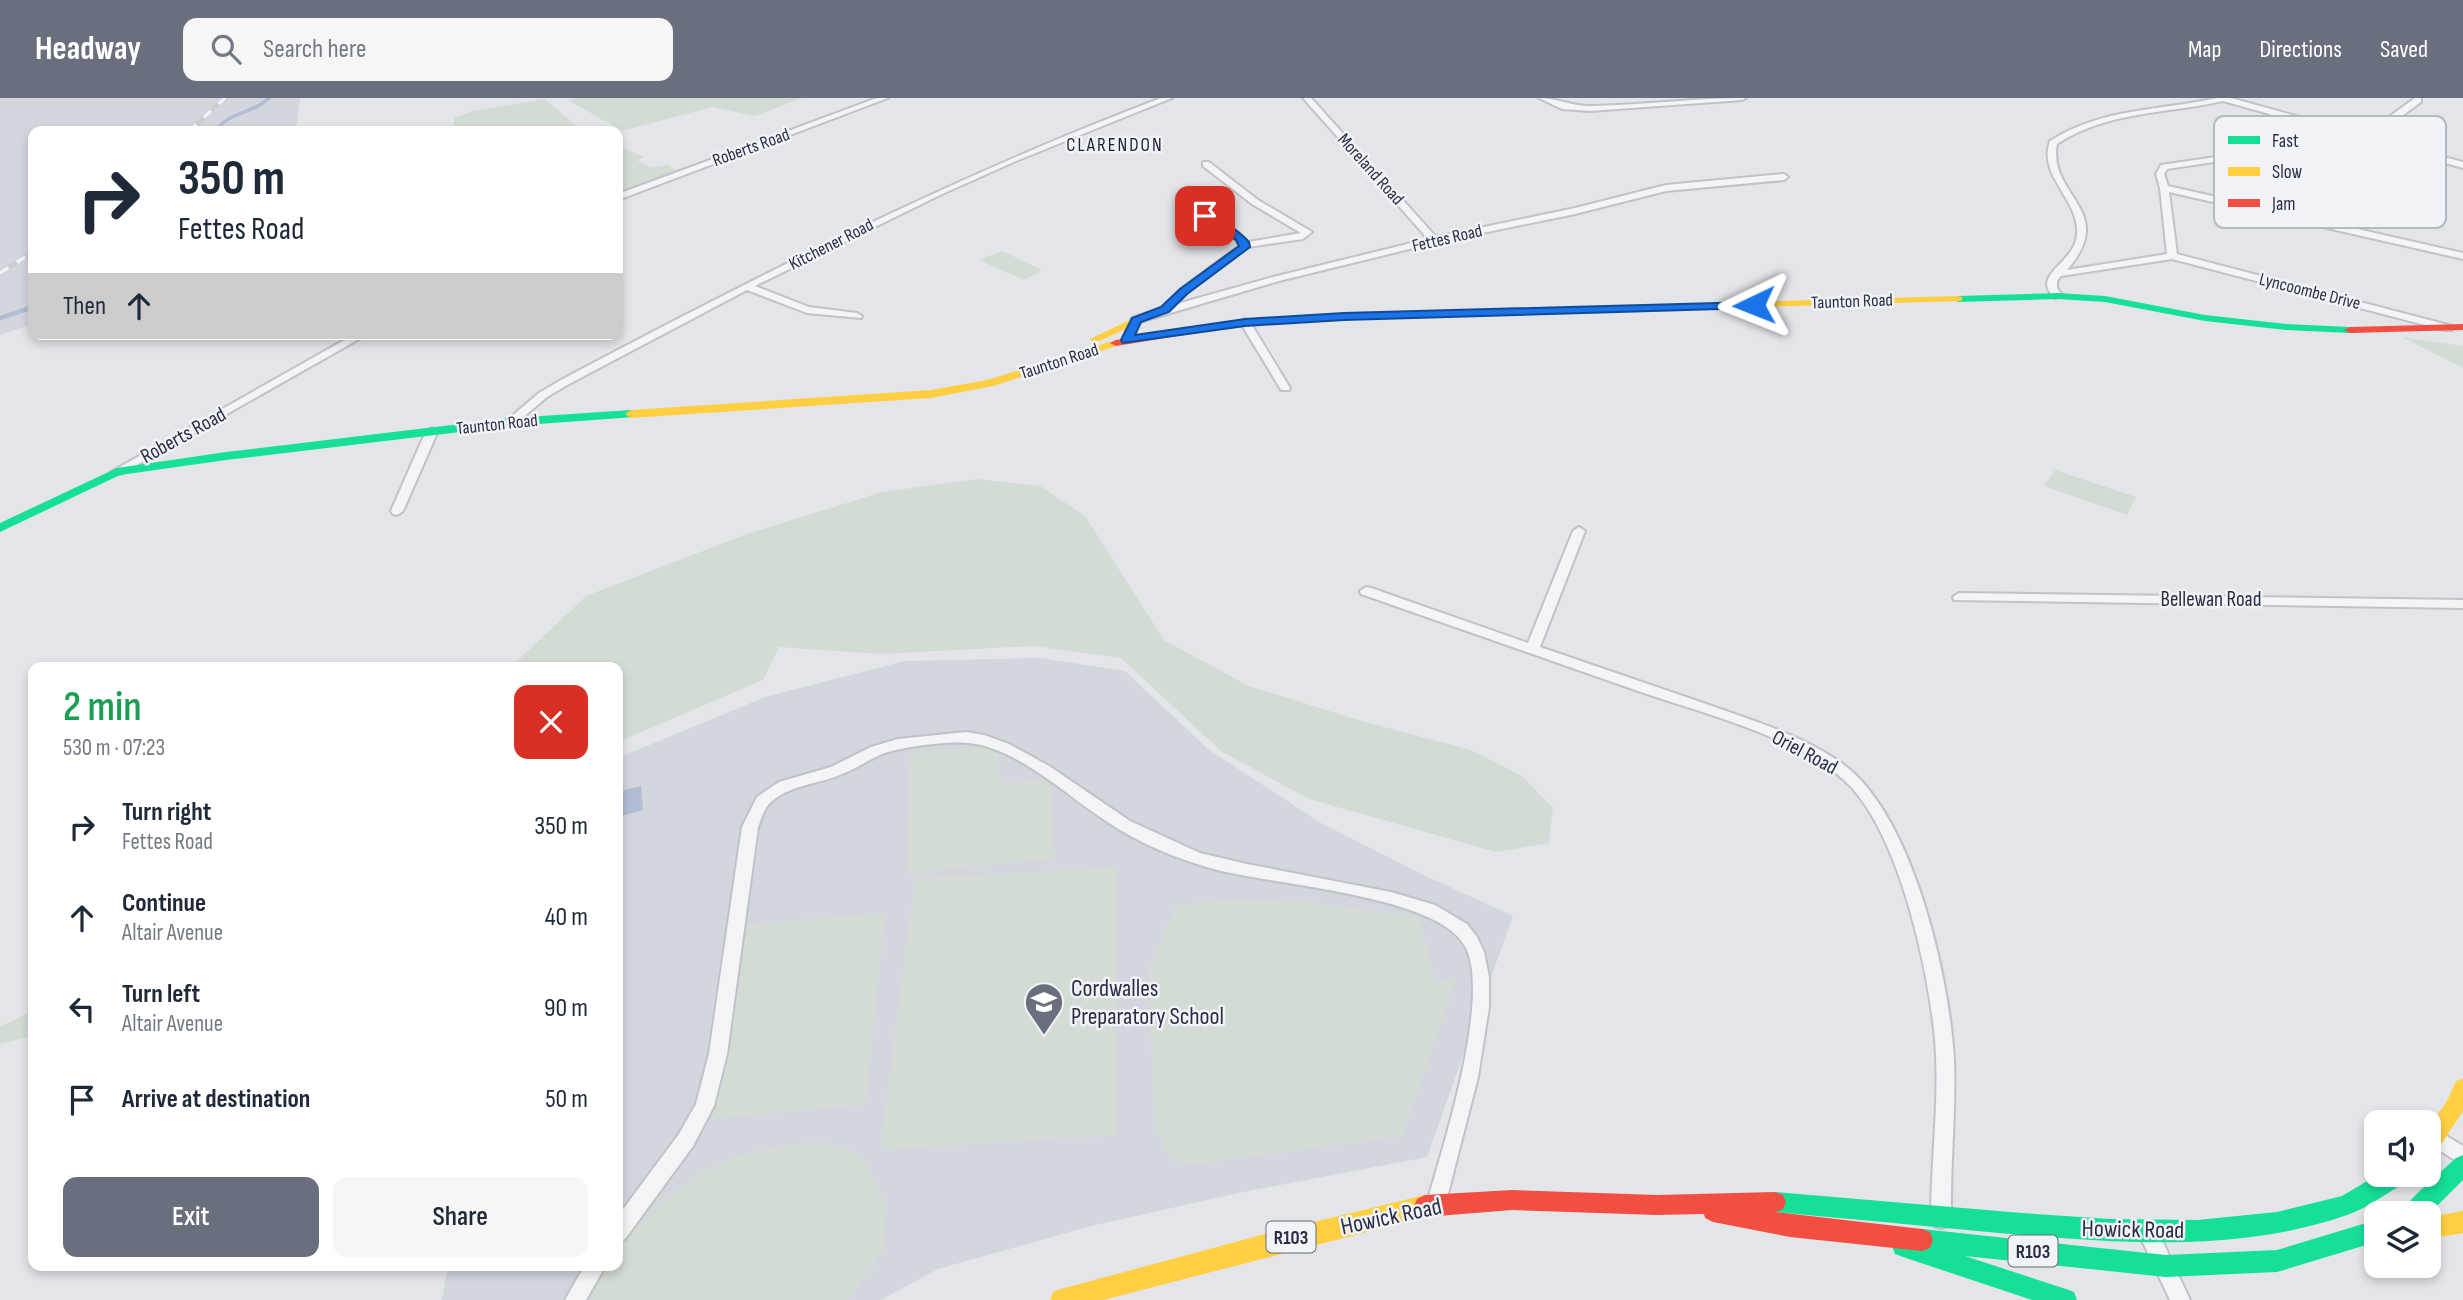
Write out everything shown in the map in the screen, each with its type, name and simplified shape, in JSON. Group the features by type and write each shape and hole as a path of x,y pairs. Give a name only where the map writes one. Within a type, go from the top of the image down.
{"street":[{"name":"Roberts Road","path":"623,195 884,98"},
{"name":"Kitchener Road","path":"510,422 543,395 565,382 886,215 1092,126 1168,98"},
{"name":"Moreland Road","path":"1307,98 1434,240"},
{"path":"1544,98 1565,107 1590,109 1742,98"},
{"path":"2056,284 2078,248 2082,227 2050,157 2053,143 2080,128 2111,118 2225,99 2287,116"},
{"path":"2397,116 2418,100"},
{"path":"2056,284 2172,256 2160,174 2162,168 2214,159"},
{"path":"2446,160 2463,165"},
{"path":"1165,310 1245,245 1303,236 1307,232 1255,202 1206,164"},
{"name":"Fettes Road","path":"1136,320 1165,310 1434,240 1575,211 1666,188 1784,177"},
{"path":"2164,188 2214,199"},
{"path":"1205,216 1239,238 1245,245"},
{"path":"2340,228 2463,256"},
{"name":"Lyncoombe Drive","path":"2172,256 2456,328"},
{"name":"Taunton Road","path":"117,472 510,422 931,394 989,383 1127,340 1245,322 1413,314 2028,296 2056,284 2105,299 2205,317 2286,327 2363,331 2456,328"},
{"path":"748,287 807,310 857,316"},
{"path":"1127,340 1136,320"},
{"path":"1056,361 1136,320"},
{"path":"1245,322 1285,388"},
{"name":"Roberts Road","path":"0,528 117,472 352,340"},
{"path":"397,511 432,431"},
{"path":"1532,649 1580,531"},
{"name":"Oriel Road","path":"1366,591 1756,727 1806,748 1838,767 1858,785 1874,806 1900,863 1939,1000 1945,1059 1942,1241"},
{"name":"Bellewan Road","path":"1959,597 2463,604"},
{"path":"623,1225 686,1140 705,1107 718,1054 750,827 762,802 784,786 836,771 887,747 966,737 976,737 1003,747 1117,820 1148,838 1190,856 1238,869 1389,898 1443,916 1459,926 1476,950 1481,1017 1436,1206"},
{"path":"2441,1126 2463,1088"},
{"path":"2441,1146 2463,1156"},
{"path":"2426,1201 2463,1165"},
{"name":"Howick Road","path":"1688,1205 1770,1223 2166,1266 2277,1261 2330,1211 2364,1198 2380,1187"},
{"name":"Howick Road","path":"1061,1300 1284,1239 1436,1206 1526,1199 1688,1205 1739,1201 1796,1203 2036,1226 2223,1230 2269,1226 2309,1233 2364,1233"},
{"path":"2441,1225 2463,1222"},
{"path":"2147,1230 2180,1300"},
{"path":"1863,1232 2066,1300"},
{"path":"575,1300 592,1271"}],"shaded area":[{"path":"0,98 300,98 297,126 28,126 28,326 0,335"},
{"path":"802,98 755,116 712,107 623,131 623,126 613,126 568,100"},
{"path":"545,99 576,126 454,126 454,118 473,111"},
{"path":"623,148 644,157 637,160 651,168 668,165 678,171 623,192"},
{"path":"1002,251 1042,270 1024,280 979,260"},
{"path":"2402,337 2463,346 2463,368"},
{"path":"2055,470 2136,497 2127,515 2044,486"},
{"path":"977,479 1040,486 1085,516 1164,640 1249,686 1365,722 1471,750 1522,776 1553,808 1549,843 1496,852 1309,799 1221,751 1121,658 1033,646 879,654 779,647 763,680 623,740 623,662 516,662 586,596 747,534 882,492"},
{"name":"Cordwalles Preparatory School","path":"1040,658 1125,671 1208,749 1321,823 1513,916 1427,1157 1238,1193 1087,1227 938,1269 881,1300 442,1300 447,1271 623,1271 623,756 765,697 905,661"},
{"path":"997,744 1000,783 1050,779 1054,858 907,873 910,754"},
{"path":"1116,868 1117,1135 880,1150 915,878"},
{"path":"1230,900 1306,902 1418,916 1436,981 1456,979 1402,1136 1196,1164 1174,1162 1154,1125 1149,969 1177,905"},
{"path":"885,913 865,1105 710,1119 747,924"},
{"path":"28,1013 28,1037 0,1044 0,1027"},
{"path":"824,1142 861,1155 886,1202 885,1247 850,1298 592,1300 592,1292 604,1271 623,1271 623,1241 670,1197 709,1169 724,1162 748,1153"}],"water":[{"path":"641,786 643,810 623,816 623,791"}],"waterway":[{"path":"220,126 269,98"},
{"path":"0,318 28,309"}],"railway":[{"path":"194,126 225,98"},
{"path":"0,273 28,255"}],"traffic: fast":[{"path":"1958,299 2058,296 2105,299 2205,318 2286,327 2350,330"},
{"path":"0,528 117,472 226,456 511,422 631,414"},
{"path":"2427,1201 2463,1165"},
{"path":"1775,1202 2022,1224 2110,1230 2197,1231 2277,1223 2346,1205 2377,1187"},
{"path":"1922,1240 2166,1266 2277,1261 2364,1235"},
{"path":"1903,1246 2066,1300"}],"traffic: slow":[{"path":"1394,315 1958,299"},
{"path":"1096,339 1136,320"},
{"path":"631,414 931,394 989,383 1116,343"},
{"path":"2441,1127 2463,1088"},
{"path":"1061,1300 1265,1245 1425,1206"},
{"path":"2441,1226 2463,1222"}],"traffic: jam":[{"path":"1116,343 1245,322 1394,315"},
{"path":"2350,330 2463,327"},
{"path":"1425,1206 1512,1200 1657,1205 1775,1202"},
{"path":"1713,1211 1790,1226 1922,1240"}],"place":[{"name":"Cordwalles Preparatory School","path":"1044,1036"}],"district":[{"name":"CLARENDON","path":"1115,144"}],"route":[{"path":"1205,216 1239,238 1244,242 1244,247 1173,300 1165,310 1136,320 1127,340 1245,322 1413,314 1754,305"}]}
